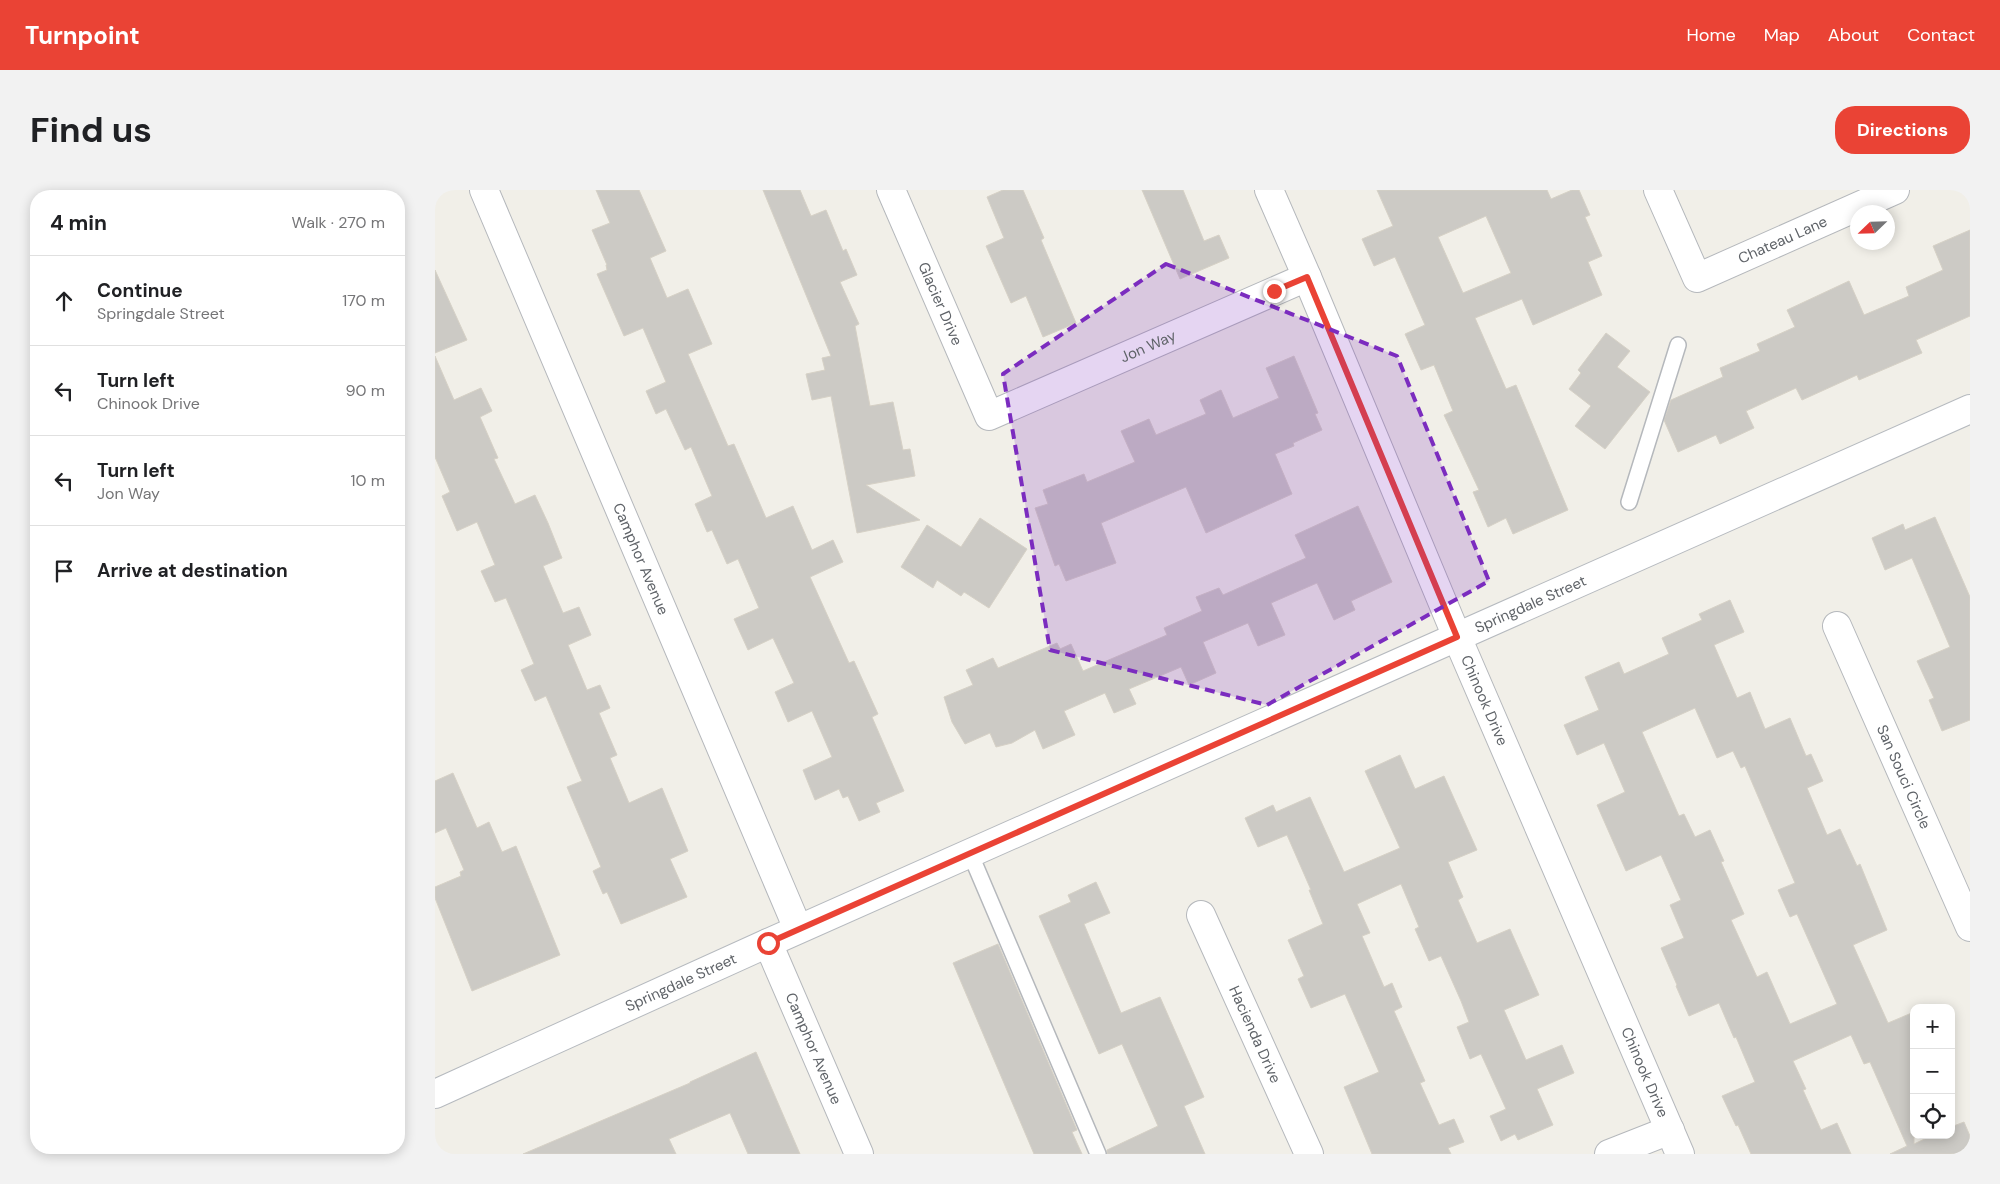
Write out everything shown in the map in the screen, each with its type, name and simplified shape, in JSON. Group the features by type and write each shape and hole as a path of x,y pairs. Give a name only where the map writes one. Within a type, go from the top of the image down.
{"street":[{"name":"Camphor Avenue","path":"485,190 798,930"},
{"name":"Glacier Drive","path":"891,190 989,416"},
{"name":"Chinook Drive","path":"1269,190 1457,637 1681,1154"},
{"name":"Chateau Lane","path":"1658,190 1697,278 1895,190"},
{"name":"Jon Way","path":"989,416 1307,277"},
{"name":"Springdale Street","path":"435,1094 768,943 1970,409"},
{"name":"San Souci Circle","path":"1837,626 1970,927"},
{"name":"Hacienda Drive","path":"1201,915 1309,1154"},
{"name":"Camphor Avenue","path":"768,943 859,1154"},
{"path":"1609,1154 1670,1130"}],"lane":[{"path":"1629,502 1677,346"},
{"path":"970,853 1098,1154"}],"highlighted area":[{"path":"1166,264 1397,356 1489,581 1267,705 1050,650 1003,374"}],"building":[{"path":"596,190 639,190 666,251 650,258 667,298 688,289 712,344 688,354 728,446 734,444 766,518 793,506 812,550 833,540 843,562 810,577 849,663 854,661 878,714 872,717 904,791 876,803 880,812 859,821 848,796 843,798 839,789 815,800 803,770 832,757 812,711 788,722 775,692 794,683 773,638 748,650 734,619 759,608 738,559 727,564 712,530 707,532 695,504 712,496 691,447 685,450 666,409 656,414 646,391 666,382 643,328 624,336 597,274 607,270 607,265 592,230 610,223"},
{"path":"763,190 800,190 811,216 826,210 843,251 846,249 857,275 840,282 859,324 855,326 870,406 893,402 903,450 910,449 915,476 866,485 920,520 857,533 831,396 812,400 806,374 825,370 822,358 831,356"},
{"path":"1003,190 1023,190 1044,238 1041,240 1076,323 1043,337 1026,296 1011,303 986,246 1004,238 987,197"},
{"path":"1142,190 1183,190 1204,241 1219,235 1229,258 1180,279"},
{"path":"1377,190 1547,190 1551,199 1572,190 1579,190 1590,215 1585,217 1602,256 1588,262 1602,295 1533,325 1522,299 1475,318 1506,389 1516,385 1568,510 1513,534 1506,518 1488,527 1473,492 1479,490 1444,415 1453,411 1434,365 1421,370 1405,334 1425,325 1395,257 1374,266 1362,239 1393,226","holes":["1486,216 1511,273 1463,293 1438,237"]},
{"path":"1970,230 1970,316 1916,340 1922,353 1859,380 1857,375 1802,400 1796,388 1746,411 1754,428 1720,444 1716,435 1678,452 1664,420 1671,400 1723,377 1720,368 1760,351 1757,344 1795,327 1787,310 1849,281 1864,315 1909,296 1906,287 1943,270 1933,246"},
{"path":"435,270 467,340 435,353"},
{"path":"1606,333 1630,351 1617,367 1650,392 1605,449 1575,426 1591,406 1569,389 1581,373 1578,370"},
{"path":"435,356 454,400 481,388 492,411 480,417 498,458 494,459 515,504 535,495 548,523 562,558 543,566 563,613 579,607 591,635 568,645 587,690 600,685 610,708 599,713 617,755 610,758 629,803 662,788 688,851 670,859 687,897 621,924 607,892 603,894 593,871 601,867 567,787 582,781 546,696 535,701 521,670 534,664 506,598 495,602 481,571 495,565 477,522 457,531 442,496 450,492 435,457"},
{"path":"1294,356 1318,413 1315,414 1322,430 1293,443 1294,446 1275,454 1292,494 1206,533 1186,487 1101,523 1116,563 1066,581 1059,564 1055,566 1035,508 1048,504 1043,490 1084,474 1087,482 1135,462 1121,431 1149,419 1156,435 1206,414 1200,400 1221,390 1233,418 1279,398 1266,368"},
{"path":"1358,506 1392,582 1351,601 1355,610 1334,620 1317,583 1271,603 1285,635 1258,646 1248,623 1203,642 1216,673 1189,685 1181,667 1129,689 1136,704 1114,713 1105,693 1064,711 1075,735 1043,749 1035,730 1012,743 996,747 990,733 965,744 952,722 944,697 973,685 966,670 993,658 998,668 1057,643 1060,649 1071,644 1083,671 1167,635 1164,628 1202,611 1196,597 1219,588 1223,595 1306,558 1295,535"},
{"path":"1935,517 1970,597 1970,720 1942,731 1929,700 1934,698 1917,661 1950,647 1912,558 1885,570 1872,538 1903,524 1905,530"},
{"path":"980,518 1027,549 989,608 964,592 961,596 937,580 933,588 901,567 927,525 961,547"},
{"path":"1730,600 1744,632 1714,645 1737,698 1750,692 1765,729 1790,718 1806,756 1811,754 1823,781 1807,788 1827,835 1840,829 1857,866 1860,864 1887,930 1853,945 1888,1023 1910,1014 1910,1139 1914,1139 1914,1144 1925,1139 1955,1139 1955,1125 1964,1122 1970,1136 1970,1154 1890,1154 1907,1146 1870,1062 1864,1064 1851,1035 1793,1061 1806,1089 1803,1090 1821,1130 1837,1123 1851,1154 1751,1154 1738,1125 1736,1126 1722,1096 1755,1082 1719,1003 1689,1016 1661,948 1684,938 1670,905 1681,900 1661,855 1626,871 1597,805 1625,792 1604,743 1577,755 1564,725 1599,710 1585,677 1619,662 1624,674 1669,654 1662,638 1702,620 1699,614","holes":["1695,708 1717,758 1733,751 1741,768 1745,766 1795,883 1778,890 1790,917 1797,914 1837,1004 1790,1024 1767,972 1757,977 1731,920 1744,914 1721,862 1724,861 1710,830 1695,837 1684,814 1679,816 1642,732"]},
{"path":"1400,755 1415,789 1444,776 1477,850 1448,862 1463,897 1458,900 1477,943 1510,929 1539,995 1504,1010 1526,1060 1562,1045 1574,1073 1537,1089 1553,1125 1518,1140 1515,1134 1501,1141 1490,1116 1506,1109 1481,1054 1470,1059 1457,1027 1469,1022 1461,1001 1441,956 1429,961 1415,929 1419,927 1401,884 1357,904 1370,933 1362,936 1384,987 1392,983 1402,1007 1394,1011 1425,1081 1420,1083 1439,1125 1454,1119 1464,1142 1448,1148 1451,1154 1372,1154 1344,1087 1379,1072 1345,994 1311,1008 1298,979 1304,976 1288,940 1323,924 1309,890 1311,890 1287,835 1258,847 1245,818 1273,805 1276,812 1310,797 1344,872 1400,848 1365,771"},
{"path":"453,773 477,828 489,822 502,852 516,846 560,955 472,991 435,898 435,887 461,876 460,872 464,870 446,828 435,833 435,781"},
{"path":"1096,882 1110,913 1084,924 1121,1013 1160,997 1204,1097 1184,1106 1205,1154 1107,1154 1107,1150 1158,1126 1122,1044 1099,1054 1039,916 1071,902 1068,895"},
{"path":"998,944 1077,1130 1072,1132 1082,1154 1034,1154 953,963"},
{"path":"756,1052 800,1154 748,1154 730,1113 669,1139 676,1154 523,1154 690,1083"}],"route":[{"path":"768,943 1457,637 1307,277 1274,291"}]}
